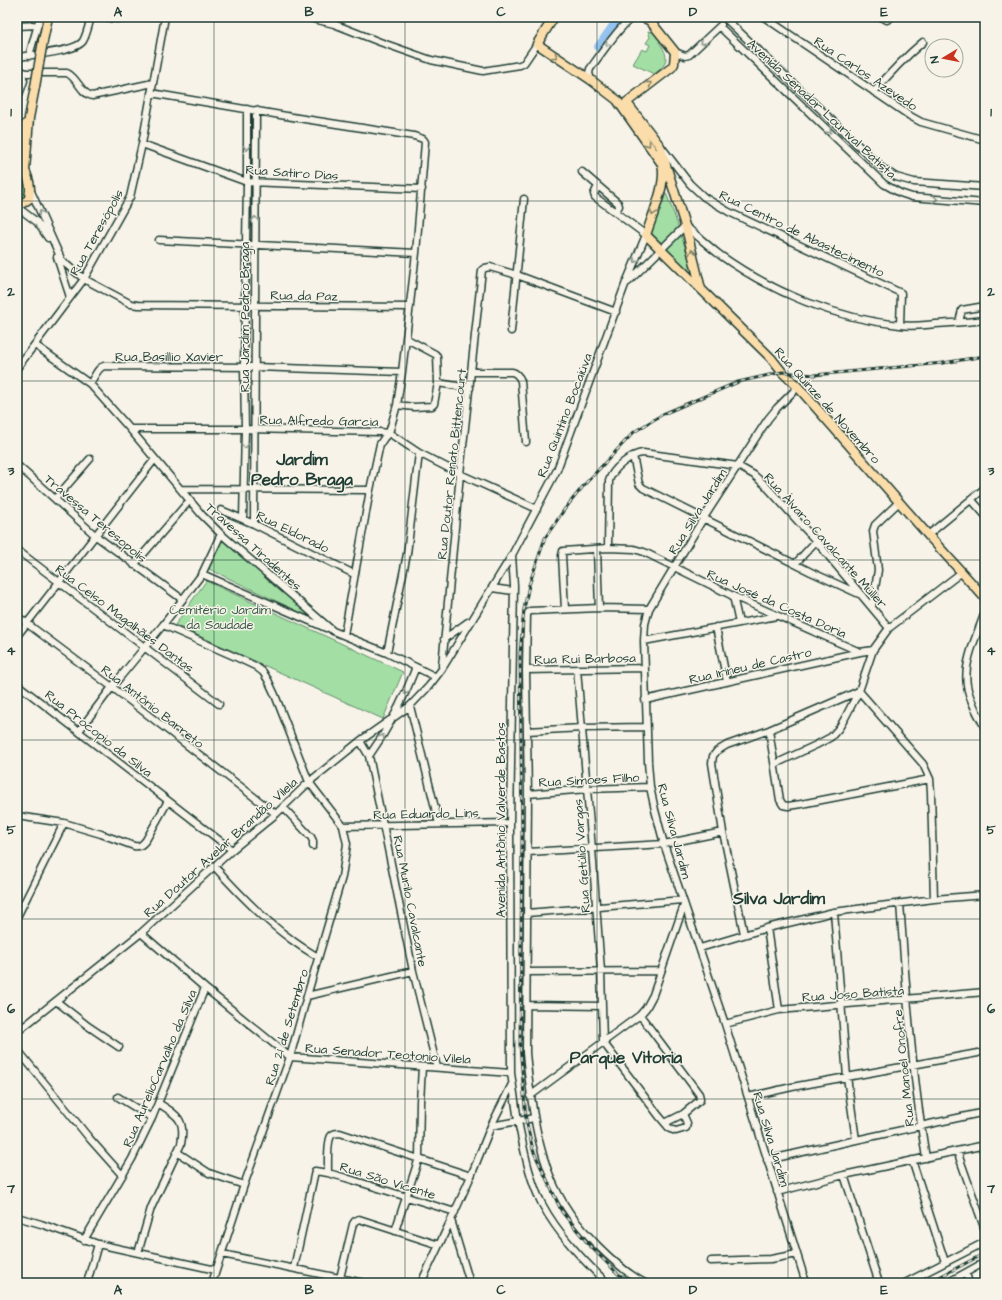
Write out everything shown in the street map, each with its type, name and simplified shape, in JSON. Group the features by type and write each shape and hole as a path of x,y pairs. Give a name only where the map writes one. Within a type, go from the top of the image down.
{"main road":[{"path":"25,171 30,118 48,17"},
{"path":"554,17 538,44 591,80 616,100 664,163"},
{"path":"616,100 627,102 671,68 674,64 675,52 650,20"},
{"path":"627,102 660,146 664,163 685,226 701,290"},
{"path":"17,143 30,118"},
{"path":"17,161 20,162 25,171 30,189 29,199 23,203 17,204"},
{"name":"Rua Quintino Bocaiúva","path":"646,235 659,193 664,163"},
{"path":"659,193 664,190 668,191 678,204"},
{"name":"Rua Quinze de Novembro","path":"646,235 771,358 985,598"}],"street":[{"path":"29,56 40,17"},
{"path":"17,57 54,52 76,46 84,39 91,17"},
{"path":"106,17 115,19 126,17"},
{"name":"Rua Teresópolis","path":"17,368 84,279 130,197 142,144 165,17"},
{"path":"305,17 334,24 431,60 483,71 516,67 524,63 538,44"},
{"path":"591,80 589,73 590,69 618,31 631,18 635,17"},
{"path":"639,17 650,20"},
{"name":"Rua Carlos Azevedo","path":"764,17 910,116 921,122 985,140"},
{"path":"675,52 685,56 689,55 720,27 726,18"},
{"name":"Avenida Senador Lourival Batista","path":"726,18 886,171 896,177 914,182 985,187"},
{"path":"17,26 38,25"},
{"name":"Avenida Senador Lourival Batista","path":"720,27 884,184 900,193 912,197 985,203"},
{"path":"874,92 886,77 923,42"},
{"path":"19,70 27,72 67,73 72,76 86,94 92,96 153,83"},
{"path":"17,100 24,81 19,70"},
{"path":"151,93 423,138 425,145 416,253 407,339 397,405 389,433 380,444 354,574 344,635"},
{"name":"Rua Jardim Pedro Braga","path":"243,519 247,109"},
{"name":"Rua Jardim Pedro Braga","path":"254,524 256,110"},
{"name":"Rua Satiro Dias","path":"142,144 247,182 422,189"},
{"name":"Rua Centro de Abastecimento","path":"660,146 690,184 708,200 729,212 901,293 900,325"},
{"path":"582,172 618,203 619,206 616,212"},
{"path":"598,186 594,194 595,197 646,235"},
{"name":"Rua da Paz","path":"30,189 62,260 84,279 134,304 410,308"},
{"path":"510,331 524,198"},
{"path":"17,207 37,222 45,233 59,262 70,297"},
{"path":"625,285 685,226 719,254 748,273 801,299 832,311 865,319 916,326 985,320"},
{"name":"Rua Quintino Bocaiúva","path":"436,677 512,555 557,470 625,285 646,235"},
{"path":"159,240 416,253"},
{"name":"Rua Doutor Renato Bittencourt","path":"442,669 460,474 482,270 490,267 517,275"},
{"path":"517,275 616,312"},
{"path":"959,322 962,310 985,306"},
{"name":"Rua Doutor Renato Bittencourt","path":"397,405 414,407 432,406 434,404 438,383 437,356 407,339"},
{"name":"Travessa Tiradentes","path":"35,345 90,384 130,428 202,515 221,534 333,631 387,653 436,677"},
{"name":"Rua Basillio Xavier","path":"90,384 102,366 255,367 402,372"},
{"path":"471,372 512,372 519,376 526,442"},
{"path":"438,383 470,388"},
{"name":"Rua Silva Jardim","path":"798,388 768,419 703,519 649,609 645,624 644,668 650,787 664,844 725,1024 806,1283"},
{"name":"Rua Alfredo Garcia","path":"130,428 254,429 389,433 419,453 460,474 537,509"},
{"path":"387,653 407,554 419,453"},
{"name":"Rua Álvaro Cavalcante Müller","path":"633,456 644,453 738,466 754,475 764,484 816,542 889,628"},
{"path":"608,548 609,481 611,476 621,464 633,456 639,484 643,488 795,564 860,594"},
{"path":"55,499 90,459"},
{"path":"17,636 155,459"},
{"name":"Travessa Teresopolís","path":"17,465 96,536 182,599"},
{"path":"928,535 985,488"},
{"path":"181,489 370,490"},
{"path":"971,499 985,515"},
{"path":"134,565 189,501"},
{"path":"872,607 878,570 873,531 875,525 899,502"},
{"name":"Rua Eldorado","path":"221,510 254,524 354,574"},
{"path":"79,731 202,574 221,534"},
{"path":"795,564 816,542"},
{"name":"Rua José da Costa Doria","path":"565,609 563,551 608,548 634,549 644,552 733,596 860,652"},
{"path":"597,549 599,608"},
{"name":"Rua Celso Magalhães Dantas","path":"17,550 219,704"},
{"name":"Avenida Antônio Valverde Bastos","path":"512,555 513,591 510,823 512,1084 527,1163 533,1184 542,1205 573,1248 607,1283"},
{"path":"776,764 831,737 839,728 859,691 873,650 889,628 962,572"},
{"path":"202,574 333,631"},
{"path":"492,588 513,591"},
{"path":"733,596 739,623"},
{"path":"565,609 649,609"},
{"name":"Avenida Antônio Valverde Bastos","path":"565,609 530,611 527,614 526,670 528,852 526,1053 530,1096 543,1156 554,1184 568,1210 607,1255 634,1278 645,1283"},
{"path":"985,612 969,659 966,674 970,697 985,728"},
{"name":"Rua Antônio Barreto","path":"17,616 112,687 276,814"},
{"path":"644,641 778,616"},
{"path":"444,639 471,620"},
{"path":"163,625 238,658 255,666 263,672 275,694 309,782 344,826"},
{"path":"716,627 727,682"},
{"path":"860,652 873,650"},
{"name":"Rua Irineu de Castro","path":"645,700 860,652"},
{"path":"369,756 394,717 416,667"},
{"name":"Rua Rui Barbosa","path":"526,670 644,668"},
{"name":"Rua Getúlio Vargas","path":"577,669 601,971 603,1042"},
{"name":"Rua Doutor Avelar Brandão Vilela","path":"17,1032 141,933 232,850 284,807 309,782 360,741 410,706 421,696 436,677"},
{"name":"Rua Procopio da Silva","path":"17,684 232,850"},
{"path":"744,934 723,832 712,763 713,756 717,751 727,745 769,730 859,691"},
{"path":"859,691 923,764 930,779 934,900"},
{"path":"410,706 439,824"},
{"path":"527,731 582,728 646,728"},
{"path":"769,730 776,764 780,800 783,805 788,806 801,804 930,779"},
{"name":"Rua Murilo Cavalcante","path":"360,741 369,756 413,971 437,1067"},
{"name":"Rua Simoes Filho","path":"528,794 587,789 650,787"},
{"path":"17,816 64,823 134,846 141,846 146,840 168,801"},
{"path":"284,807 311,837 313,840 313,846"},
{"path":"17,917 64,823"},
{"name":"Rua Eduardo Lins","path":"344,826 384,824 510,823"},
{"name":"Rua 21 de Setembro","path":"212,1283 244,1185 290,1057 342,877 347,844 344,826"},
{"path":"528,852 664,844 723,832"},
{"path":"214,866 260,914 293,941 318,957"},
{"path":"700,948 744,934 834,912 900,903 985,895"},
{"path":"527,913 683,903 653,995 646,1008 640,1015 530,1096"},
{"name":"Rua Manoel Onofre","path":"900,903 907,1000 926,1158"},
{"path":"834,912 847,1077 856,1140"},
{"path":"767,928 778,1010"},
{"name":"Rua Senador Teotonio Vilela","path":"141,933 205,988 290,1057 511,1073"},
{"path":"527,972 661,970"},
{"path":"307,996 413,971"},
{"name":"Rua AurelioCarvalho da Silva","path":"84,1240 122,1175 152,1118 205,988"},
{"name":"Rua Joso Batista","path":"725,1024 778,1010 907,1000 985,992"},
{"path":"56,1001 88,1026 119,1047"},
{"path":"527,1005 602,1006"},
{"path":"640,1015 699,1094 700,1098 700,1100 683,1114 665,1123"},
{"path":"603,1042 672,1131 686,1128 687,1123 683,1114"},
{"path":"17,1049 90,1139 122,1175"},
{"path":"748,1097 792,1087 978,1053"},
{"path":"395,1230 419,1158 422,1067"},
{"path":"421,1283 455,1212 491,1126 512,1084"},
{"path":"118,1097 152,1118"},
{"path":"138,1254 151,1208 177,1152 182,1136 182,1124 177,1116 158,1103"},
{"path":"768,1160 985,1112"},
{"path":"491,1126 534,1118"},
{"path":"328,1173 330,1136 334,1133 340,1133 471,1176"},
{"path":"777,1192 844,1175 985,1145"},
{"path":"957,1151 985,1230"},
{"path":"177,1152 209,1173 244,1185"},
{"path":"912,1160 945,1262"},
{"name":"Rua São Vicente","path":"294,1268 315,1171 328,1173 455,1212"},
{"path":"844,1175 879,1283"},
{"path":"17,1218 41,1224 98,1244 216,1270"},
{"path":"340,1278 353,1224 359,1219 439,1244"},
{"path":"451,1220 470,1283"},
{"path":"905,1283 985,1242"},
{"path":"87,1283 98,1244"},
{"path":"222,1254 364,1283"},
{"path":"711,1261 771,1259 797,1254"},
{"path":"947,1283 985,1262"},
{"path":"966,1273 969,1283"}],"green space":[{"path":"648,31 657,33 660,39 659,42 666,56 663,67 654,74 633,64 642,49 647,51 650,45 646,43 650,37"},
{"path":"17,163 20,166 27,196 17,202"},
{"path":"666,193 693,271 691,274 689,274 651,233"},
{"path":"222,538 314,619 209,569"},
{"name":"Cemitério Jardim da Saudade","path":"206,581 403,672 383,719 175,625"}],"waterway":[{"path":"599,47 620,17"}],"railway":[{"path":"634,1283 618,1274 590,1246 562,1212 533,1150 526,1120 520,1045 522,836 520,654 524,609 529,585 545,538 564,510 585,484 634,432 663,414 738,382 782,372 814,375 943,363 985,356"},
{"path":"928,1283 985,1253"}],"district":[{"name":"Jardim Pedro Braga","path":"302,469"},
{"name":"Silva Jardim","path":"779,898"},
{"name":"Parque Vitoria","path":"626,1057"}]}
